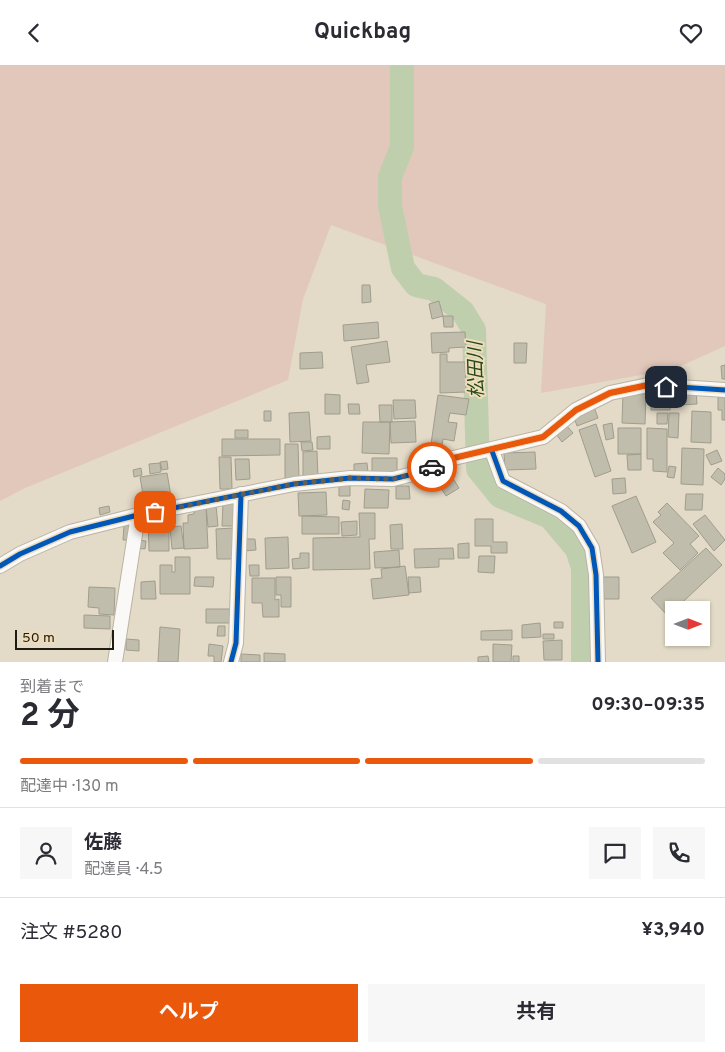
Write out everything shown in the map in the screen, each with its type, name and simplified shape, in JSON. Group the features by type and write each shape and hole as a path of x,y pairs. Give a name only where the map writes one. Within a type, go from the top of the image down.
{"street":[{"path":"0,566 20,554 70,532 138,515 294,484 350,478 393,479 421,472 445,460 492,451 543,437 576,410 610,393 648,385 725,390"},
{"path":"492,451 503,481 561,511 580,526 592,547 596,575 598,662"},
{"path":"231,662 236,643 241,494"},
{"path":"115,662 138,515"}],"shaded area":[{"path":"0,65 725,65 725,346 674,369 541,393 546,304 331,225 303,299 288,380 25,488 0,501"}],"building":[{"path":"362,285 370,285 371,302 362,303"},
{"path":"439,301 443,316 432,319 429,304"},
{"path":"443,316 453,316 453,327 444,327"},
{"path":"378,322 379,338 344,341 343,325"},
{"path":"465,332 466,347 449,348 449,352 432,353 431,333"},
{"path":"387,341 390,362 366,365 369,382 357,384 351,347"},
{"path":"514,343 527,343 526,363 514,363"},
{"path":"322,352 323,368 300,369 300,353"},
{"path":"440,354 447,354 447,362 465,362 466,392 440,393"},
{"path":"725,365 725,379 722,379 721,366"},
{"path":"696,389 697,404 679,405 679,390"},
{"path":"623,393 646,394 645,424 622,423"},
{"path":"325,394 340,395 340,414 325,414"},
{"path":"651,394 671,395 670,410 651,410"},
{"path":"438,395 469,399 466,415 450,413 448,422 457,423 454,441 443,439 442,446 431,444"},
{"path":"718,397 725,397 725,420 722,420 722,410 718,410"},
{"path":"393,400 415,400 416,418 394,419"},
{"path":"348,404 359,404 360,414 349,414"},
{"path":"379,405 392,405 392,422 380,422"},
{"path":"594,407 598,418 577,426 573,414"},
{"path":"264,411 271,411 271,421 264,421"},
{"path":"692,411 711,412 711,443 691,442"},
{"path":"309,412 311,441 290,442 289,413"},
{"path":"657,413 668,413 667,424 657,424"},
{"path":"669,413 679,413 678,438 668,437"},
{"path":"415,421 416,442 391,443 390,422"},
{"path":"363,422 390,422 389,454 362,453"},
{"path":"612,423 614,438 606,440 603,425"},
{"path":"596,424 611,471 595,477 579,430"},
{"path":"566,425 573,433 562,442 556,434"},
{"path":"618,428 641,428 641,454 618,454"},
{"path":"647,428 667,429 667,472 653,471 653,459 647,459"},
{"path":"235,430 248,430 248,438 235,438"},
{"path":"330,436 330,449 317,449 317,437"},
{"path":"222,439 280,439 280,455 222,456"},
{"path":"301,442 312,442 313,450 302,451"},
{"path":"285,444 298,444 299,478 285,478"},
{"path":"682,448 704,449 703,485 681,484"},
{"path":"717,450 722,461 711,465 706,455"},
{"path":"317,451 318,479 303,480 303,452"},
{"path":"535,452 536,469 505,470 504,453"},
{"path":"641,454 641,470 628,470 627,455"},
{"path":"219,457 231,457 232,489 220,489"},
{"path":"372,458 397,458 397,473 372,473"},
{"path":"235,459 249,459 250,479 236,480"},
{"path":"167,461 168,469 162,470 160,462"},
{"path":"160,463 161,472 150,474 149,464"},
{"path":"367,463 368,473 354,473 354,464"},
{"path":"669,466 676,467 674,478 667,477"},
{"path":"141,468 142,475 134,477 133,470"},
{"path":"718,468 725,474 725,479 721,485 711,477"},
{"path":"447,469 459,488 446,496 434,477"},
{"path":"167,473 172,502 145,506 140,477"},
{"path":"625,478 626,493 613,494 612,479"},
{"path":"339,485 350,485 350,496 339,496"},
{"path":"396,486 409,486 410,499 396,499"},
{"path":"365,489 389,490 388,508 364,508"},
{"path":"326,492 327,515 299,516 298,493"},
{"path":"686,494 703,494 702,510 685,510"},
{"path":"636,496 656,542 632,553 612,506"},
{"path":"343,500 350,501 349,510 342,509"},
{"path":"223,503 234,503 233,526 222,526"},
{"path":"667,503 699,536 690,544 698,553 680,570 663,553 674,543 653,522 661,515 658,512"},
{"path":"216,505 218,526 208,527 206,506"},
{"path":"109,506 110,512 100,515 99,508"},
{"path":"194,507 206,507 208,548 184,549 183,523 188,523 188,515 194,514"},
{"path":"359,513 375,513 375,539 369,539 370,569 313,570 313,538 360,537"},
{"path":"705,515 725,540 714,551 693,524"},
{"path":"302,516 339,517 339,534 302,534"},
{"path":"148,518 169,518 169,551 149,551"},
{"path":"475,519 493,519 493,542 507,542 507,553 491,553 491,546 475,546"},
{"path":"357,521 357,535 342,536 341,522"},
{"path":"402,524 403,549 391,549 390,525"},
{"path":"124,525 133,525 132,540 123,540"},
{"path":"181,526 184,548 172,549 170,527"},
{"path":"234,528 234,559 217,559 216,529"},
{"path":"288,537 289,568 266,569 265,538"},
{"path":"244,539 255,539 256,550 244,551"},
{"path":"137,540 146,541 145,549 136,548"},
{"path":"469,543 469,558 458,558 458,544"},
{"path":"453,548 454,559 439,559 439,567 415,568 414,549"},
{"path":"706,548 722,565 684,601 665,601 665,613 651,598"},
{"path":"399,550 400,567 375,568 374,552"},
{"path":"300,553 309,553 309,568 293,569 292,559 300,558"},
{"path":"479,556 495,556 494,573 478,572"},
{"path":"175,557 190,557 190,594 160,594 160,565 172,565 172,572 175,572"},
{"path":"249,565 259,565 259,576 250,576"},
{"path":"405,566 409,595 373,599 371,579 382,578 381,569"},
{"path":"195,577 214,577 213,587 194,586"},
{"path":"276,577 291,577 291,607 281,607 281,595 276,595"},
{"path":"408,577 420,577 421,592 409,593"},
{"path":"603,577 619,577 619,599 604,599"},
{"path":"252,578 275,578 275,600 279,599 279,617 263,617 262,603 252,603"},
{"path":"155,581 156,599 141,599 141,582"},
{"path":"89,587 115,588 114,615 99,614 99,608 88,607"},
{"path":"206,609 230,609 230,623 206,623"},
{"path":"84,615 110,616 110,629 84,628"},
{"path":"554,622 563,622 563,628 554,628"},
{"path":"540,623 541,637 522,638 522,625"},
{"path":"218,626 225,626 225,636 217,636"},
{"path":"160,627 180,629 178,662 158,662"},
{"path":"512,630 512,640 481,640 481,631"},
{"path":"543,634 554,634 554,639 543,639"},
{"path":"126,639 139,640 139,651 126,650"},
{"path":"562,640 562,660 544,660 543,641"},
{"path":"209,644 223,646 221,662 214,662 214,656 208,656"},
{"path":"493,644 512,645 511,662 493,662"},
{"path":"264,653 285,654 285,662 264,662"},
{"path":"241,654 260,655 260,662 241,662"},
{"path":"488,656 489,662 478,662 478,657"},
{"path":"513,656 519,656 519,662 513,662"}],"waterway":[{"name":"松田川","path":"402,65 402,147 390,177 390,206 403,268 416,285 434,289 463,312 474,330 478,469 500,496 550,517 577,549 583,568 583,662"}],"cycle path":[{"path":"0,566 20,554 70,532 138,515 294,484 350,478 393,479 421,472 445,460 543,437 576,410 610,393 648,385 725,390"},
{"path":"492,451 503,481 561,511 579,526 592,548 596,575 598,662"},
{"path":"231,662 236,643 241,494"}],"way so far":[{"path":"155,512 294,484 350,478 393,479 421,472 432,467"}],"route":[{"path":"432,467 445,460 492,451 543,437 576,410 610,393 648,385 666,387"}]}
